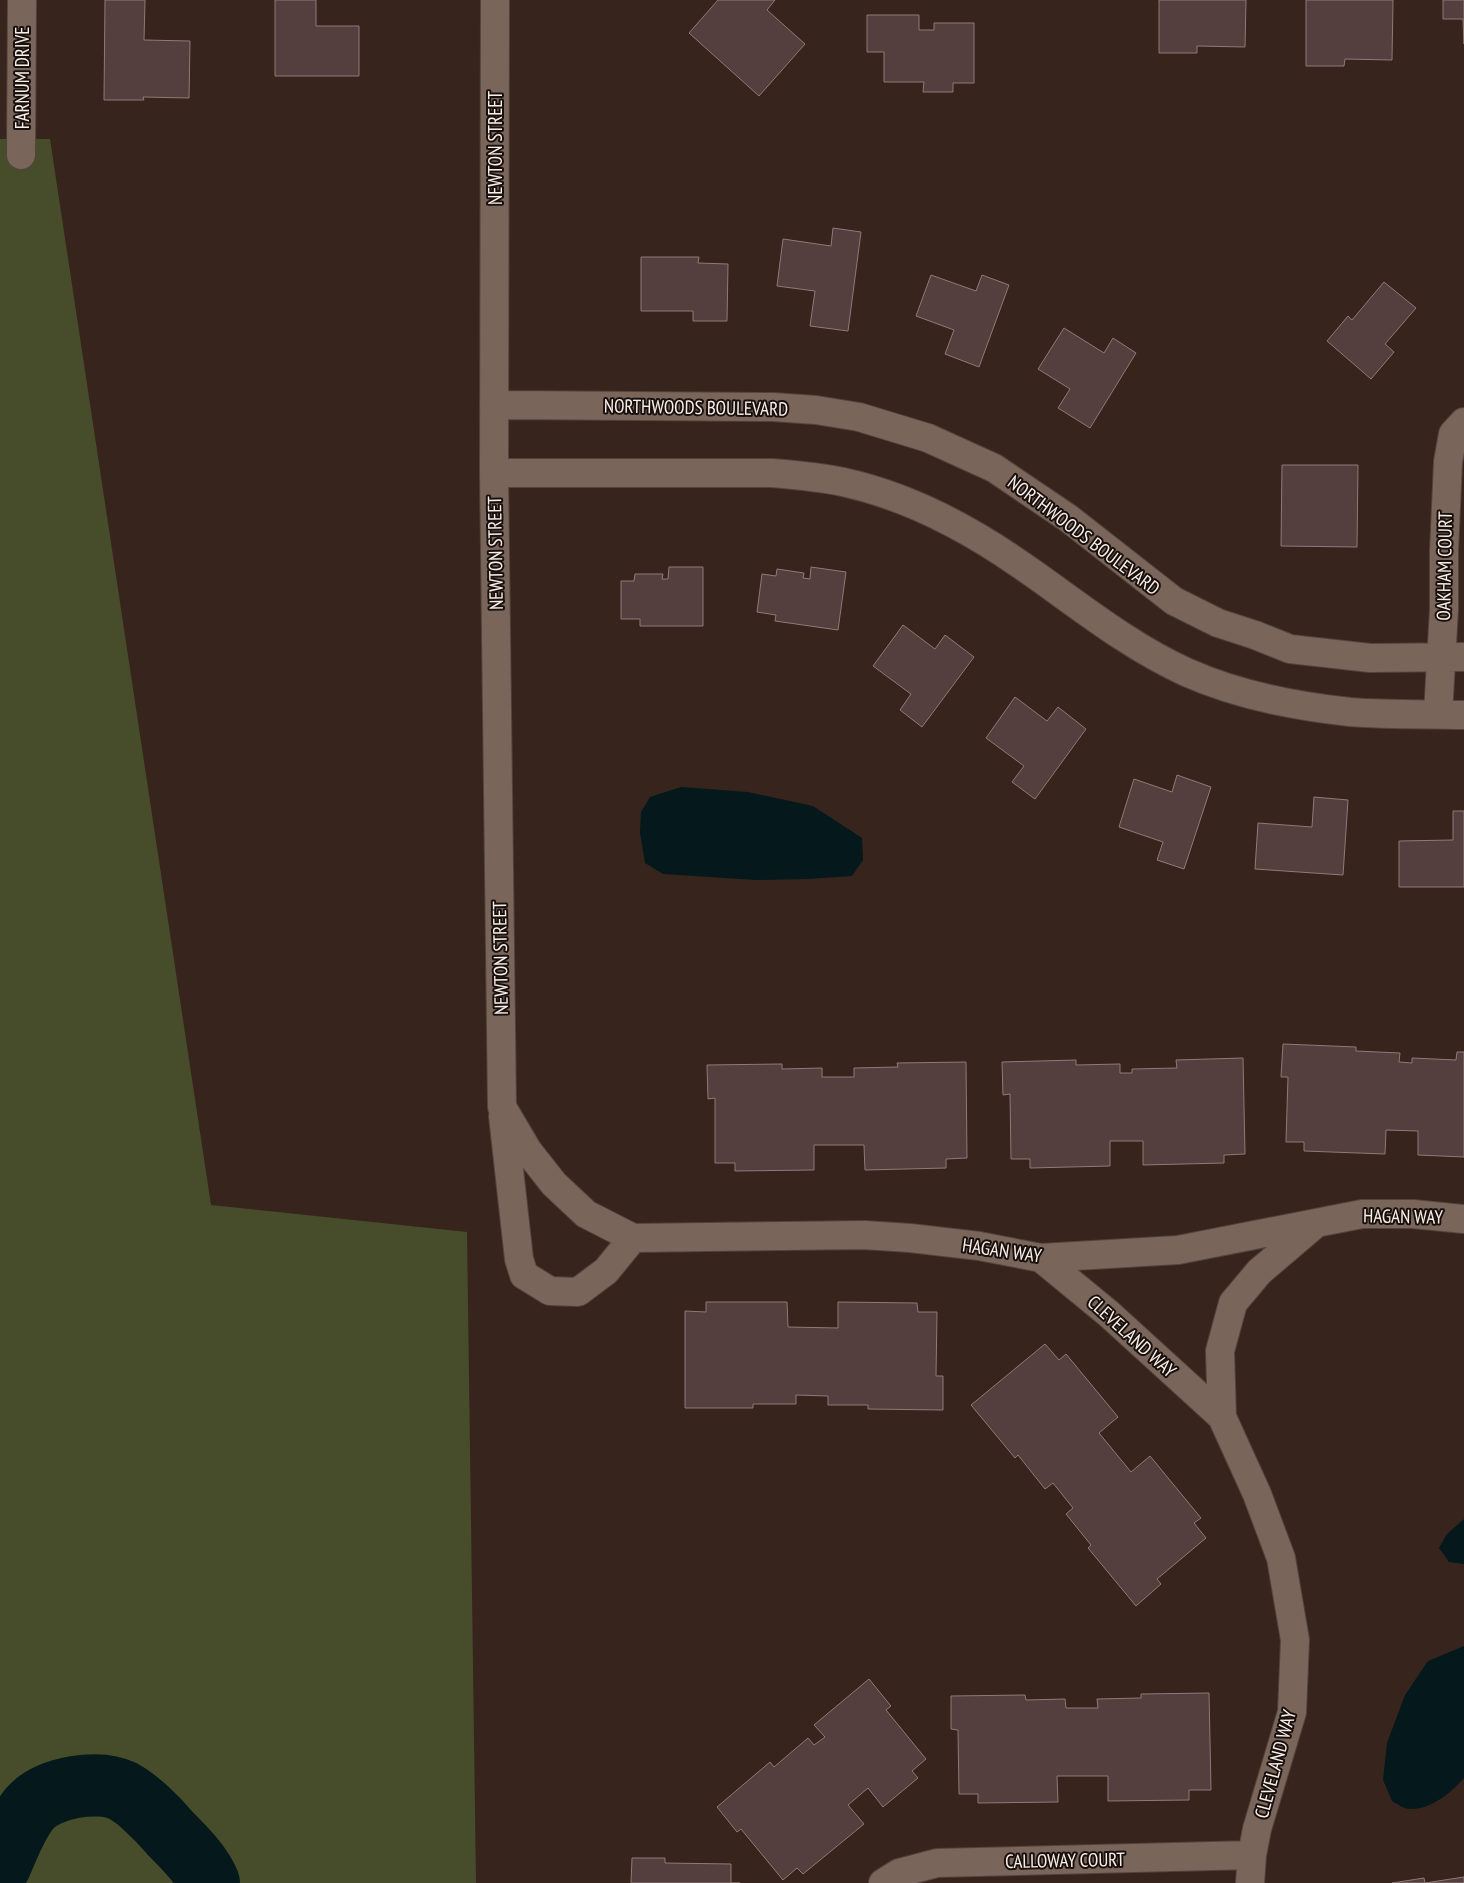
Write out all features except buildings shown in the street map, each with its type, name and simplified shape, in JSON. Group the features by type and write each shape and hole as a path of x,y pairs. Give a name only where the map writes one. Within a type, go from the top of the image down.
{"street":[{"name":"FARNUM DRIVE","path":"21,155 22,0"},
{"name":"NEWTON STREET","path":"496,0 494,473 502,1107 519,1259 524,1275 550,1291 578,1292 606,1271 633,1238"},
{"name":"NORTHWOODS BOULEVARD","path":"494,405 773,407 816,410 859,417 928,438 994,468 1068,518 1174,601 1218,623 1255,634 1290,649 1370,658 1453,657"},
{"name":"OAKHAM COURT","path":"1451,714 1453,657 1448,462 1453,434 1464,422"},
{"path":"494,473 772,473 812,476 845,483 902,500 957,525 1019,564 1148,654 1226,688 1281,702 1352,712 1451,714"},
{"name":"NEWTON STREET","path":"502,1107 528,1151 554,1184"},
{"name":"HAGAN WAY","path":"554,1184 586,1214 633,1238 864,1235 979,1246 1041,1258 1178,1250 1362,1214 1413,1214 1464,1219"},
{"name":"CLEVELAND WAY","path":"1250,1883 1252,1855 1257,1829 1292,1712 1295,1640 1281,1558 1257,1494 1222,1417 1220,1351 1233,1303 1258,1272 1317,1222"},
{"name":"CLEVELAND WAY","path":"1041,1258 1108,1314 1222,1417"},
{"name":"CALLOWAY COURT","path":"883,1883 899,1873 937,1863 1252,1855"}],"green space":[{"path":"0,139 50,139 211,1205 467,1232 476,1883 0,1883"}],"shaded area":[{"path":"681,787 748,792 813,806 862,838 863,860 852,876 756,880 663,874 645,863 640,833 641,812 650,797"},
{"path":"1464,1519 1464,1564 1449,1562 1439,1548 1447,1534"},
{"path":"1464,1646 1464,1778 1440,1800 1418,1809 1405,1808 1392,1801 1383,1780 1387,1743 1405,1695 1428,1661"}],"waterway":[{"path":"0,1866 21,1821 30,1808 38,1801 61,1790 74,1787 101,1786 113,1787 123,1791 148,1810 191,1856 209,1883"}]}
